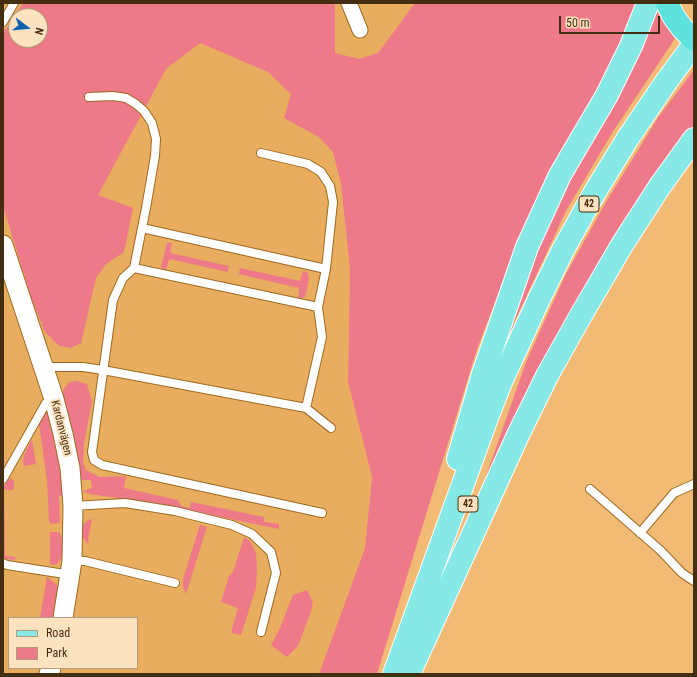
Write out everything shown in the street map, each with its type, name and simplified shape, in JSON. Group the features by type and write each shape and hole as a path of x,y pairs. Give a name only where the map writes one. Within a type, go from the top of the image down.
{"highway":[{"path":"670,10 682,28 694,40"}],"main road":[{"path":"412,622 483,374 527,247 560,175 606,95 631,46 648,3"},
{"name":"42","path":"394,674 501,382 563,250 595,192 628,138 694,44"},
{"path":"409,674 519,433 548,374 622,245 660,186 694,139"},
{"name":"42","path":"409,674 509,385 525,333"}],"street":[{"path":"349,3 360,30"},
{"name":"Kardanvägen","path":"3,245 54,399 70,468 73,506 72,568 64,617"}],"lane":[{"path":"3,22 14,3"},
{"path":"89,98 113,96 126,98 136,104 144,111 152,123 156,139 155,156 134,268 123,278 113,300 92,452 94,460 102,465 322,513"},
{"path":"261,153 308,164 321,172 330,186 333,202 326,269 318,307 322,337 306,408"},
{"path":"142,228 326,269"},
{"path":"134,268 318,307"},
{"path":"44,370 54,367 83,367 306,408 331,428"},
{"path":"3,479 46,403 54,399"},
{"path":"640,533 674,493 694,484"},
{"path":"590,489 660,550 682,573 694,581"},
{"path":"73,506 125,502 175,511 232,525 252,534 271,552 276,572 262,632"},
{"path":"3,563 7,565 72,568 85,561 175,583"}],"shaded area":[{"path":"3,3 415,3 378,53 341,184 350,270 348,382 372,477 365,548 319,674 3,674"}],"green space":[{"path":"23,3 335,3 335,53 359,59 378,53 415,3 636,3 605,77 585,110 529,215 477,349 377,674 319,674 365,548 372,477 348,382 350,270 341,184 333,152 319,137 284,118 291,94 268,72 200,43 166,69 98,195 133,208 124,252 106,264 96,278 81,343 71,348 59,346 45,332 32,300 3,206 3,33 8,26 8,48 48,48 48,8 20,8"},
{"path":"654,5 663,22 676,37 612,133 566,211 515,321 496,368 548,218"},
{"path":"694,70 694,125 667,161 477,502 526,362 566,274 606,202 659,116"},
{"path":"167,243 172,243 170,253 229,266 228,272 169,259 166,270 161,268"},
{"path":"240,268 300,281 303,271 308,273 309,278 306,295 301,299 298,298 299,288 239,274"},
{"path":"76,381 87,384 92,401 84,444 83,462 86,470 99,477 126,476 124,488 178,500 181,506 190,508 191,502 264,517 264,522 279,524 279,529 159,504 90,494 83,491 92,488 91,480 80,480 62,396 64,389 69,382"},
{"path":"46,412 49,413 58,449 63,495 59,496 60,523 51,524 49,521 47,480 39,424"},
{"path":"32,439 36,464 24,466 23,461 25,453"},
{"path":"10,478 14,481 13,490 4,490 5,556 16,557 14,560 3,558 3,488"},
{"path":"92,519 88,539 89,544 82,536 82,526 88,520"},
{"path":"200,525 207,527 186,594 183,586 183,579"},
{"path":"50,532 59,532 63,539 62,557 57,564 52,565 50,564"},
{"path":"244,537 250,541 256,553 257,570 256,588 241,635 231,633 238,608 221,602 229,576 233,572"},
{"path":"47,577 57,585 59,590 55,617 40,617"},
{"path":"307,590 313,602 311,611 298,646 287,657 271,645 280,628 293,595"}]}
